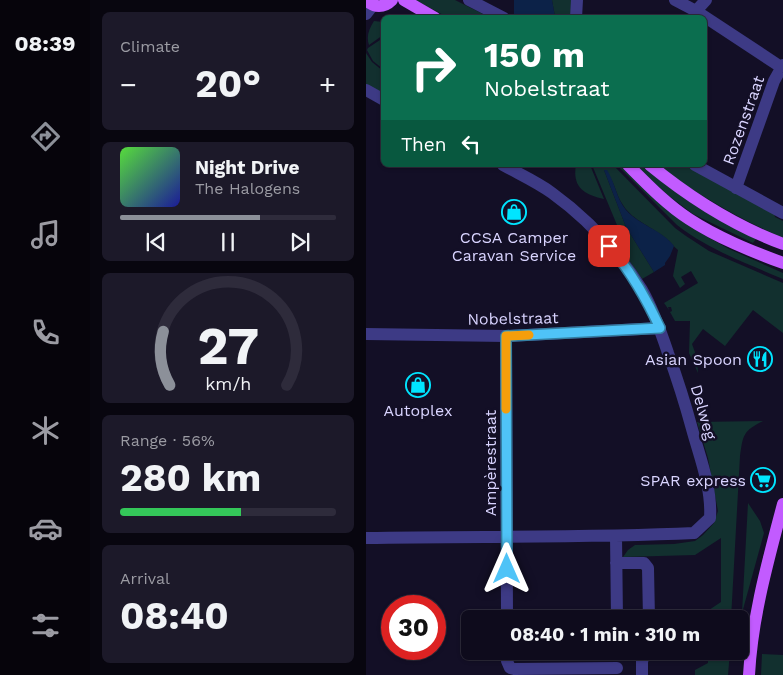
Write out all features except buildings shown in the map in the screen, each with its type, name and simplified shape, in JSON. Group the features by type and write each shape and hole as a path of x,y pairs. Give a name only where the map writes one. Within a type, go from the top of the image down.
{"main road":[{"path":"368,6 384,6 392,0"},
{"path":"404,0 430,15"},
{"path":"630,167 672,206 689,219 733,242 783,263"},
{"path":"653,167 685,192 711,208 783,244"},
{"path":"749,675 751,642 763,578 783,504"}],"street":[{"path":"469,0 486,3 500,15"},
{"path":"576,15 577,0"},
{"path":"675,0 702,15"},
{"path":"696,11 706,0"},
{"path":"707,18 782,66"},
{"name":"Rozenstraat","path":"736,188 774,81 782,66"},
{"path":"366,90 381,98"},
{"name":"Delweg","path":"366,538 694,534 710,518 709,490 681,390 660,328 643,292 619,257 600,235 552,193 506,167"},
{"path":"699,167 783,213"},
{"name":"Nobelstraat","path":"366,334 506,336 660,328"},
{"name":"Ampèrestraat","path":"506,336 507,610"},
{"path":"616,536 617,610"},
{"path":"616,563 644,563 648,568 649,610"},
{"path":"507,660 510,668 617,662"},
{"path":"642,660 642,675"}],"green space":[{"path":"415,0 455,0 485,15 443,15"},
{"path":"552,0 573,0 571,15 555,15"},
{"path":"374,21 381,22 381,36 369,45 368,33"},
{"path":"381,39 381,67 373,61 367,50"},
{"path":"366,53 372,62 381,69 381,93 366,85"},
{"path":"576,167 591,167 604,199 591,195 581,189 575,173"},
{"path":"593,167 615,167 675,228 686,236 709,251 783,283 783,333 753,310 725,346 703,329 692,344 697,358 698,373 689,353 690,321 675,321 670,312 672,311 671,307 668,307 669,310 664,303 698,283 691,271 681,277 685,284 680,288 673,276 678,250 662,235 627,211 620,201 608,174 604,170 626,227 654,272 642,279 624,254 625,248"},
{"path":"619,167 626,167 704,235 729,249 783,273 783,279 702,242 677,225"},
{"path":"636,167 648,168 666,184 698,207 756,239 753,243 693,214"},
{"path":"658,167 690,167 774,213 775,217 783,221 783,238 717,205"},
{"path":"763,421 745,434 741,449 731,610 709,610 721,602 721,538 695,555 623,557 635,545 674,544 695,541 714,523 718,511 708,458 697,422"},
{"path":"748,503 760,521 764,533 742,610"},
{"path":"762,654 783,655 783,675 761,675"},
{"path":"708,660 729,660 728,675 695,675 695,670 708,663"}],"water":[{"path":"514,0 552,0 555,15 516,15 514,14"},
{"path":"604,170 607,170 610,175 626,210 637,220 669,240 674,246 665,265 654,272 626,227"}],"slow traffic":[{"path":"506,409 506,336 529,335"}],"place":[{"name":"CCSA Camper Caravan Service","path":"514,212"},
{"name":"Asian Spoon","path":"760,359"},
{"name":"Autoplex","path":"418,385"},
{"name":"SPAR express","path":"763,480"}],"route":[{"path":"507,569 506,336 660,328 643,292 619,257 609,246"}]}
